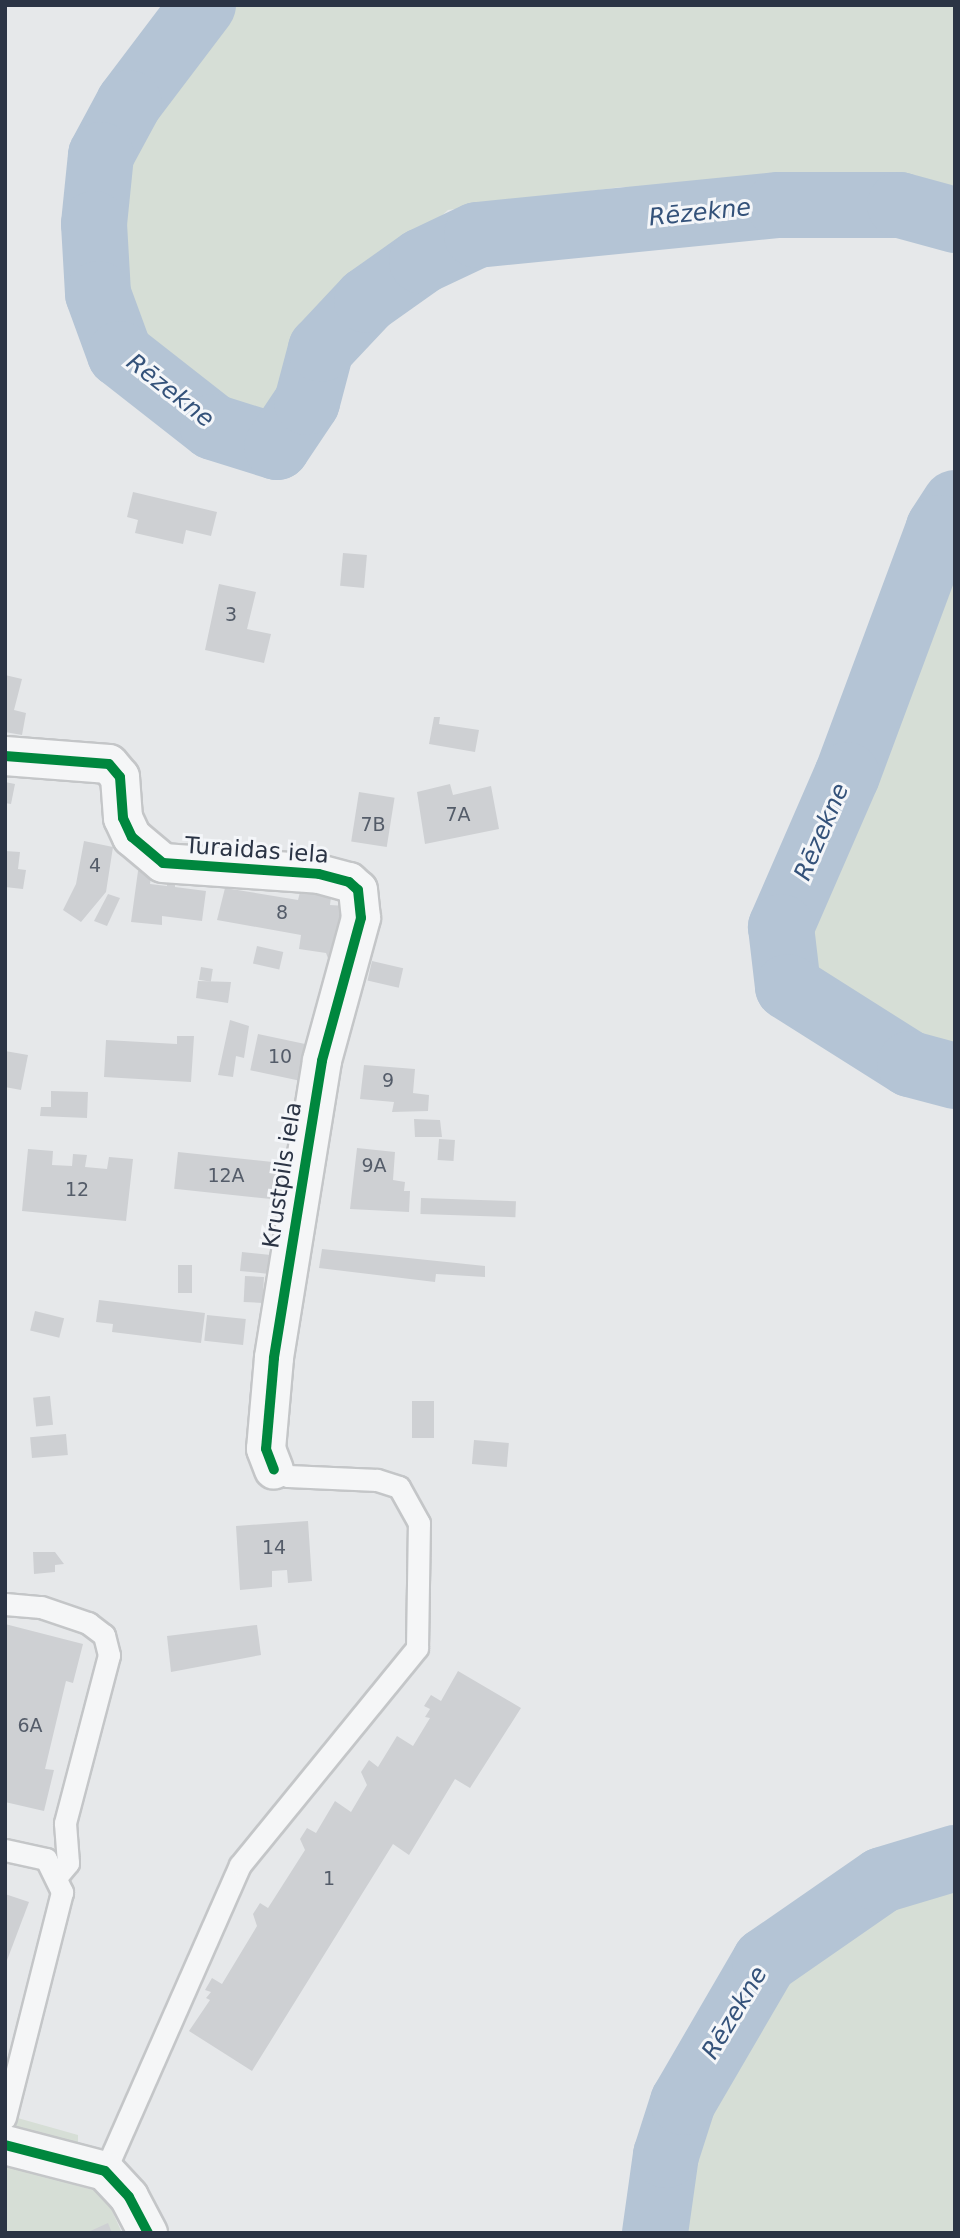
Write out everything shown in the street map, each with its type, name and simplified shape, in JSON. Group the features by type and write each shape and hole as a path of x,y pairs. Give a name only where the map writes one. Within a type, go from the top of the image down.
{"street":[{"name":"Turaidas iela","path":"5,755 109,764 120,777 123,818 132,837 163,863 319,874 349,882 358,890"},
{"name":"Krustpils iela","path":"274,1470 267,1449 274,1358 322,1061 361,918 358,890"},
{"path":"5,2145 105,2171 130,2197 148,2233"}],"lane":[{"path":"105,2171 240,1865 417,1648 420,1551 414,1506 399,1488 377,1480 288,1476 274,1470"},
{"path":"5,1604 41,1607 88,1623 104,1636 109,1655 65,1823 68,1863 58,1875"},
{"path":"5,1850 46,1859 58,1875 62,1892 5,2118"}],"shaded area":[{"path":"203,5 955,5 955,185 621,187 448,210 301,341 321,349 277,447 98,294 129,103"},
{"path":"955,503 955,1075 910,1064 788,987 781,927 847,775 939,528"},
{"path":"955,1868 955,2233 661,2233 712,2049 830,1911"},
{"path":"14,2117 78,2135 78,2150 15,2129"},
{"path":"5,2165 104,2193 122,2233 5,2233"}],"building":[{"path":"133,492 217,512 211,536 186,530 183,544 135,533 138,520 127,517"},
{"path":"343,553 367,555 364,588 340,586"},
{"path":"219,584 256,592 247,629 271,634 264,663 205,650"},
{"path":"5,675 22,679 14,710 26,713 22,735 5,732"},
{"path":"434,717 440,717 439,724 479,730 475,752 429,744"},
{"path":"5,782 15,784 11,804 5,803"},
{"path":"450,784 453,795 491,786 499,829 425,844 417,792"},
{"path":"359,792 395,798 387,847 351,841"},
{"path":"84,841 113,847 106,892 81,922 63,910 76,884"},
{"path":"5,851 20,852 18,869 26,870 23,889 5,887"},
{"path":"138,871 152,871 150,884 167,886 167,879 175,880 175,887 206,891 202,921 162,916 162,925 131,922"},
{"path":"225,888 298,900 300,892 331,897 330,905 346,906 329,961 326,953 299,949 301,935 217,920"},
{"path":"108,894 120,898 107,926 94,921"},
{"path":"257,946 283,952 279,970 253,964"},
{"path":"372,961 403,968 399,988 368,980"},
{"path":"201,967 213,969 211,982 199,980"},
{"path":"198,981 231,982 228,1003 196,998"},
{"path":"230,1020 249,1026 244,1058 236,1056 233,1077 218,1075"},
{"path":"258,1034 310,1045 302,1081 250,1070"},
{"path":"177,1036 194,1036 191,1082 104,1077 106,1040 177,1044"},
{"path":"5,1051 28,1055 21,1090 5,1087"},
{"path":"364,1065 415,1069 413,1093 429,1095 428,1111 392,1112 394,1102 360,1099"},
{"path":"51,1091 88,1092 87,1118 40,1116 41,1107 51,1107"},
{"path":"414,1119 440,1120 442,1137 415,1137"},
{"path":"439,1139 455,1140 453,1161 438,1160"},
{"path":"357,1148 395,1152 393,1180 405,1182 404,1191 410,1191 409,1212 350,1209"},
{"path":"28,1149 53,1151 52,1165 72,1166 73,1154 87,1155 85,1167 107,1169 109,1157 133,1159 126,1221 22,1211"},
{"path":"178,1152 279,1163 276,1199 174,1189"},
{"path":"421,1198 516,1201 515,1217 420,1214"},
{"path":"322,1249 485,1266 485,1277 436,1274 435,1282 319,1268"},
{"path":"242,1252 271,1255 269,1274 240,1271"},
{"path":"178,1265 192,1265 192,1293 178,1293"},
{"path":"245,1276 264,1277 263,1303 244,1302"},
{"path":"99,1300 205,1313 201,1343 112,1332 113,1324 96,1322"},
{"path":"35,1311 64,1318 59,1338 30,1330"},
{"path":"207,1315 246,1319 243,1345 204,1341"},
{"path":"50,1396 53,1425 36,1427 33,1398"},
{"path":"412,1401 434,1401 434,1438 412,1438"},
{"path":"66,1434 68,1455 32,1458 30,1437"},
{"path":"474,1440 509,1443 507,1467 472,1464"},
{"path":"308,1521 312,1581 288,1583 287,1570 272,1571 272,1587 240,1590 236,1526"},
{"path":"33,1552 55,1552 64,1564 55,1565 55,1572 34,1574"},
{"path":"5,1624 83,1644 73,1683 66,1681 45,1769 54,1770 44,1811 5,1802"},
{"path":"257,1625 261,1655 171,1672 167,1636"},
{"path":"458,1671 521,1708 470,1788 455,1779 409,1855 393,1844 252,2071 189,2031 210,2000 206,1998 211,1992 205,1990 212,1978 222,1984 257,1926 253,1914 260,1903 268,1908 305,1850 300,1839 307,1828 316,1833 335,1801 351,1812 367,1785 361,1772 369,1760 378,1767 397,1736 413,1746 430,1718 425,1717 430,1709 424,1706 431,1695 441,1701"},
{"path":"5,1894 29,1902 6,1963 5,1963"},
{"path":"108,2223 112,2233 86,2233"}],"waterway":[{"name":"Rēzekne","path":"203,5 129,103 101,155 94,224 98,294 120,354 213,427 277,447 307,402 321,349 367,300 422,261 477,235 779,205 900,205 955,220"},
{"name":"Rēzekne","path":"955,503 939,528 847,775 781,927 788,987 910,1064 955,1076"},
{"name":"Rēzekne","path":"655,2233 666,2155 683,2102 765,1961 882,1880 955,1858"}],"cycle path":[{"path":"5,756 109,764 120,777 123,818 132,837 163,863 319,874 349,882 358,890 361,918 322,1061 274,1358 266,1449 274,1470"},
{"path":"5,2145 105,2171 129,2197 148,2233"}]}
